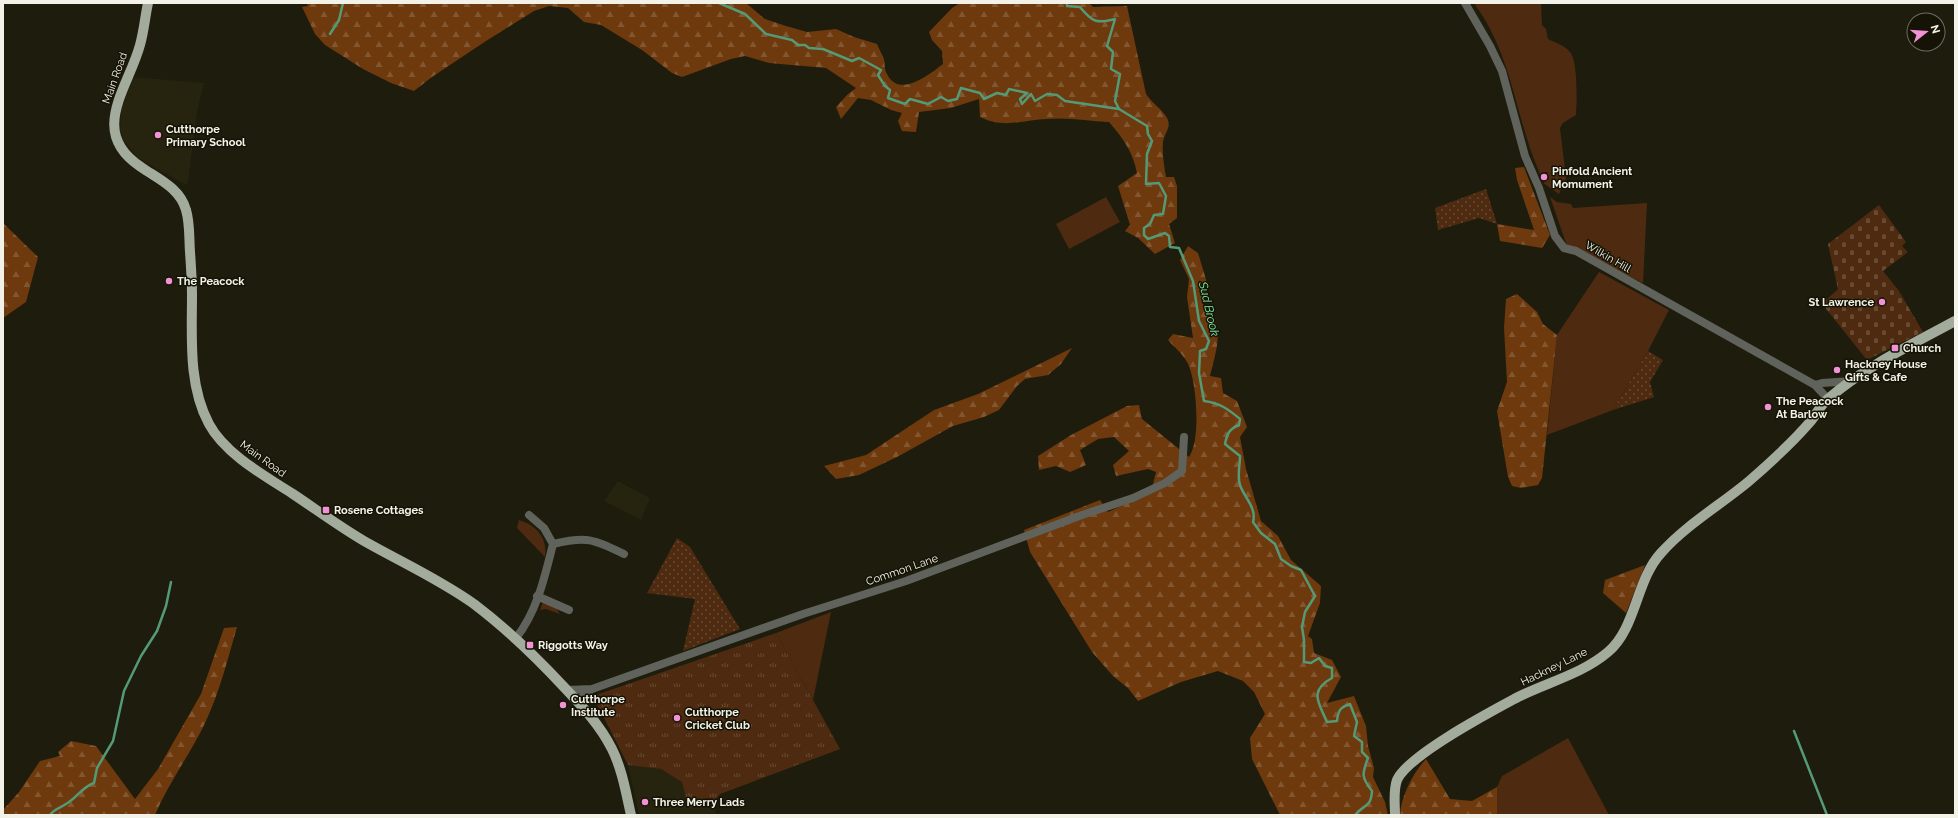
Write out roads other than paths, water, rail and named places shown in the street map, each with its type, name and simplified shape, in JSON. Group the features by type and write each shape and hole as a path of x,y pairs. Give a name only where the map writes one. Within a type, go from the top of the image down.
{"main road":[{"name":"Main Road","path":"148,3 140,45 115,112 114,130 118,144 127,157 172,188 181,199 186,209 191,263 191,332 195,379 201,406 209,425 221,442 256,470 360,539 441,582 473,604 516,638 567,690 598,725 613,751 621,775 631,815"},
{"name":"Hackney Lane","path":"1395,815 1394,790 1398,779 1405,769 1432,747 1519,697 1566,677 1610,651 1624,631 1644,578 1659,554 1686,528 1747,483 1780,453 1810,422 1828,399 1870,368 1955,321"}],"street":[{"name":"Wilkin Hill","path":"1465,3 1490,46 1502,71 1525,156 1539,188 1555,236 1564,248 1576,251 1815,385 1828,399"},
{"path":"1815,385 1822,383 1852,381"},
{"name":"Common Lane","path":"567,690 592,689 803,614 906,581 1082,515 1133,498 1165,483 1182,471 1184,437"},
{"path":"516,638 527,625 553,544 544,528 529,515"},
{"path":"553,544 573,539 591,539 624,554"},
{"path":"537,596 569,610"},
{"name":"Common Lane","path":"577,701 592,689"}],"waterway":[{"path":"330,34 339,20 343,3"},
{"path":"719,3 745,14 766,34 792,40 798,45 805,45 809,48 823,49 852,61 859,58 881,70 878,75 885,86 890,90 888,98 905,104 910,99 928,104 941,97 948,101 957,99 961,88 980,93 984,99 997,93 1006,95 1009,89 1027,93 1020,99 1022,104 1031,94 1035,101 1047,94 1057,95 1065,101 1119,109"},
{"name":"Sud Brook","path":"1067,3 1067,6 1080,7 1092,19 1099,21 1115,19 1107,46 1113,52 1111,69 1120,74 1115,101 1119,109 1147,126 1148,134 1152,141 1147,154 1146,184 1159,183 1166,196 1163,214 1154,215 1150,224 1144,228 1144,235 1148,239 1165,233 1169,236 1170,247 1179,248 1193,281 1199,321 1209,341 1206,349 1200,351 1199,373 1204,401 1215,403 1224,407 1240,419 1239,425 1229,432 1225,444 1240,456 1239,482 1252,507 1254,517 1253,522 1261,533 1275,544 1281,559 1291,566 1301,570 1315,596 1305,612 1302,627 1304,640 1304,662 1311,663 1319,658 1325,666 1332,668 1332,678 1320,688 1318,693 1321,709 1327,722 1337,721 1340,710 1350,704 1357,722 1354,736 1362,742 1362,752 1368,758 1364,772 1364,779 1372,791 1371,796 1369,803 1355,815"},
{"path":"50,815 55,810 70,802 86,787 94,783 97,768 113,741 124,691 141,656 157,631 166,606 171,582"},
{"path":"1794,731 1827,815"}],"place":[{"name":"Cutthorpe Primary School","path":"158,135"},
{"name":"Pinfold Ancient Momument","path":"1544,177"},
{"name":"The Peacock","path":"169,281"},
{"name":"St Lawrence","path":"1882,302"},
{"name":"Church","path":"1895,348"},
{"name":"Hackney House Gifts & Cafe","path":"1837,370"},
{"name":"The Peacock At Barlow","path":"1768,407"},
{"name":"Rosene Cottages","path":"326,510"},
{"name":"Riggotts Way","path":"530,645"},
{"name":"Cutthorpe Institute","path":"563,705"},
{"name":"Cutthorpe Cricket Club","path":"677,718"},
{"name":"Three Merry Lads","path":"645,802"}]}
